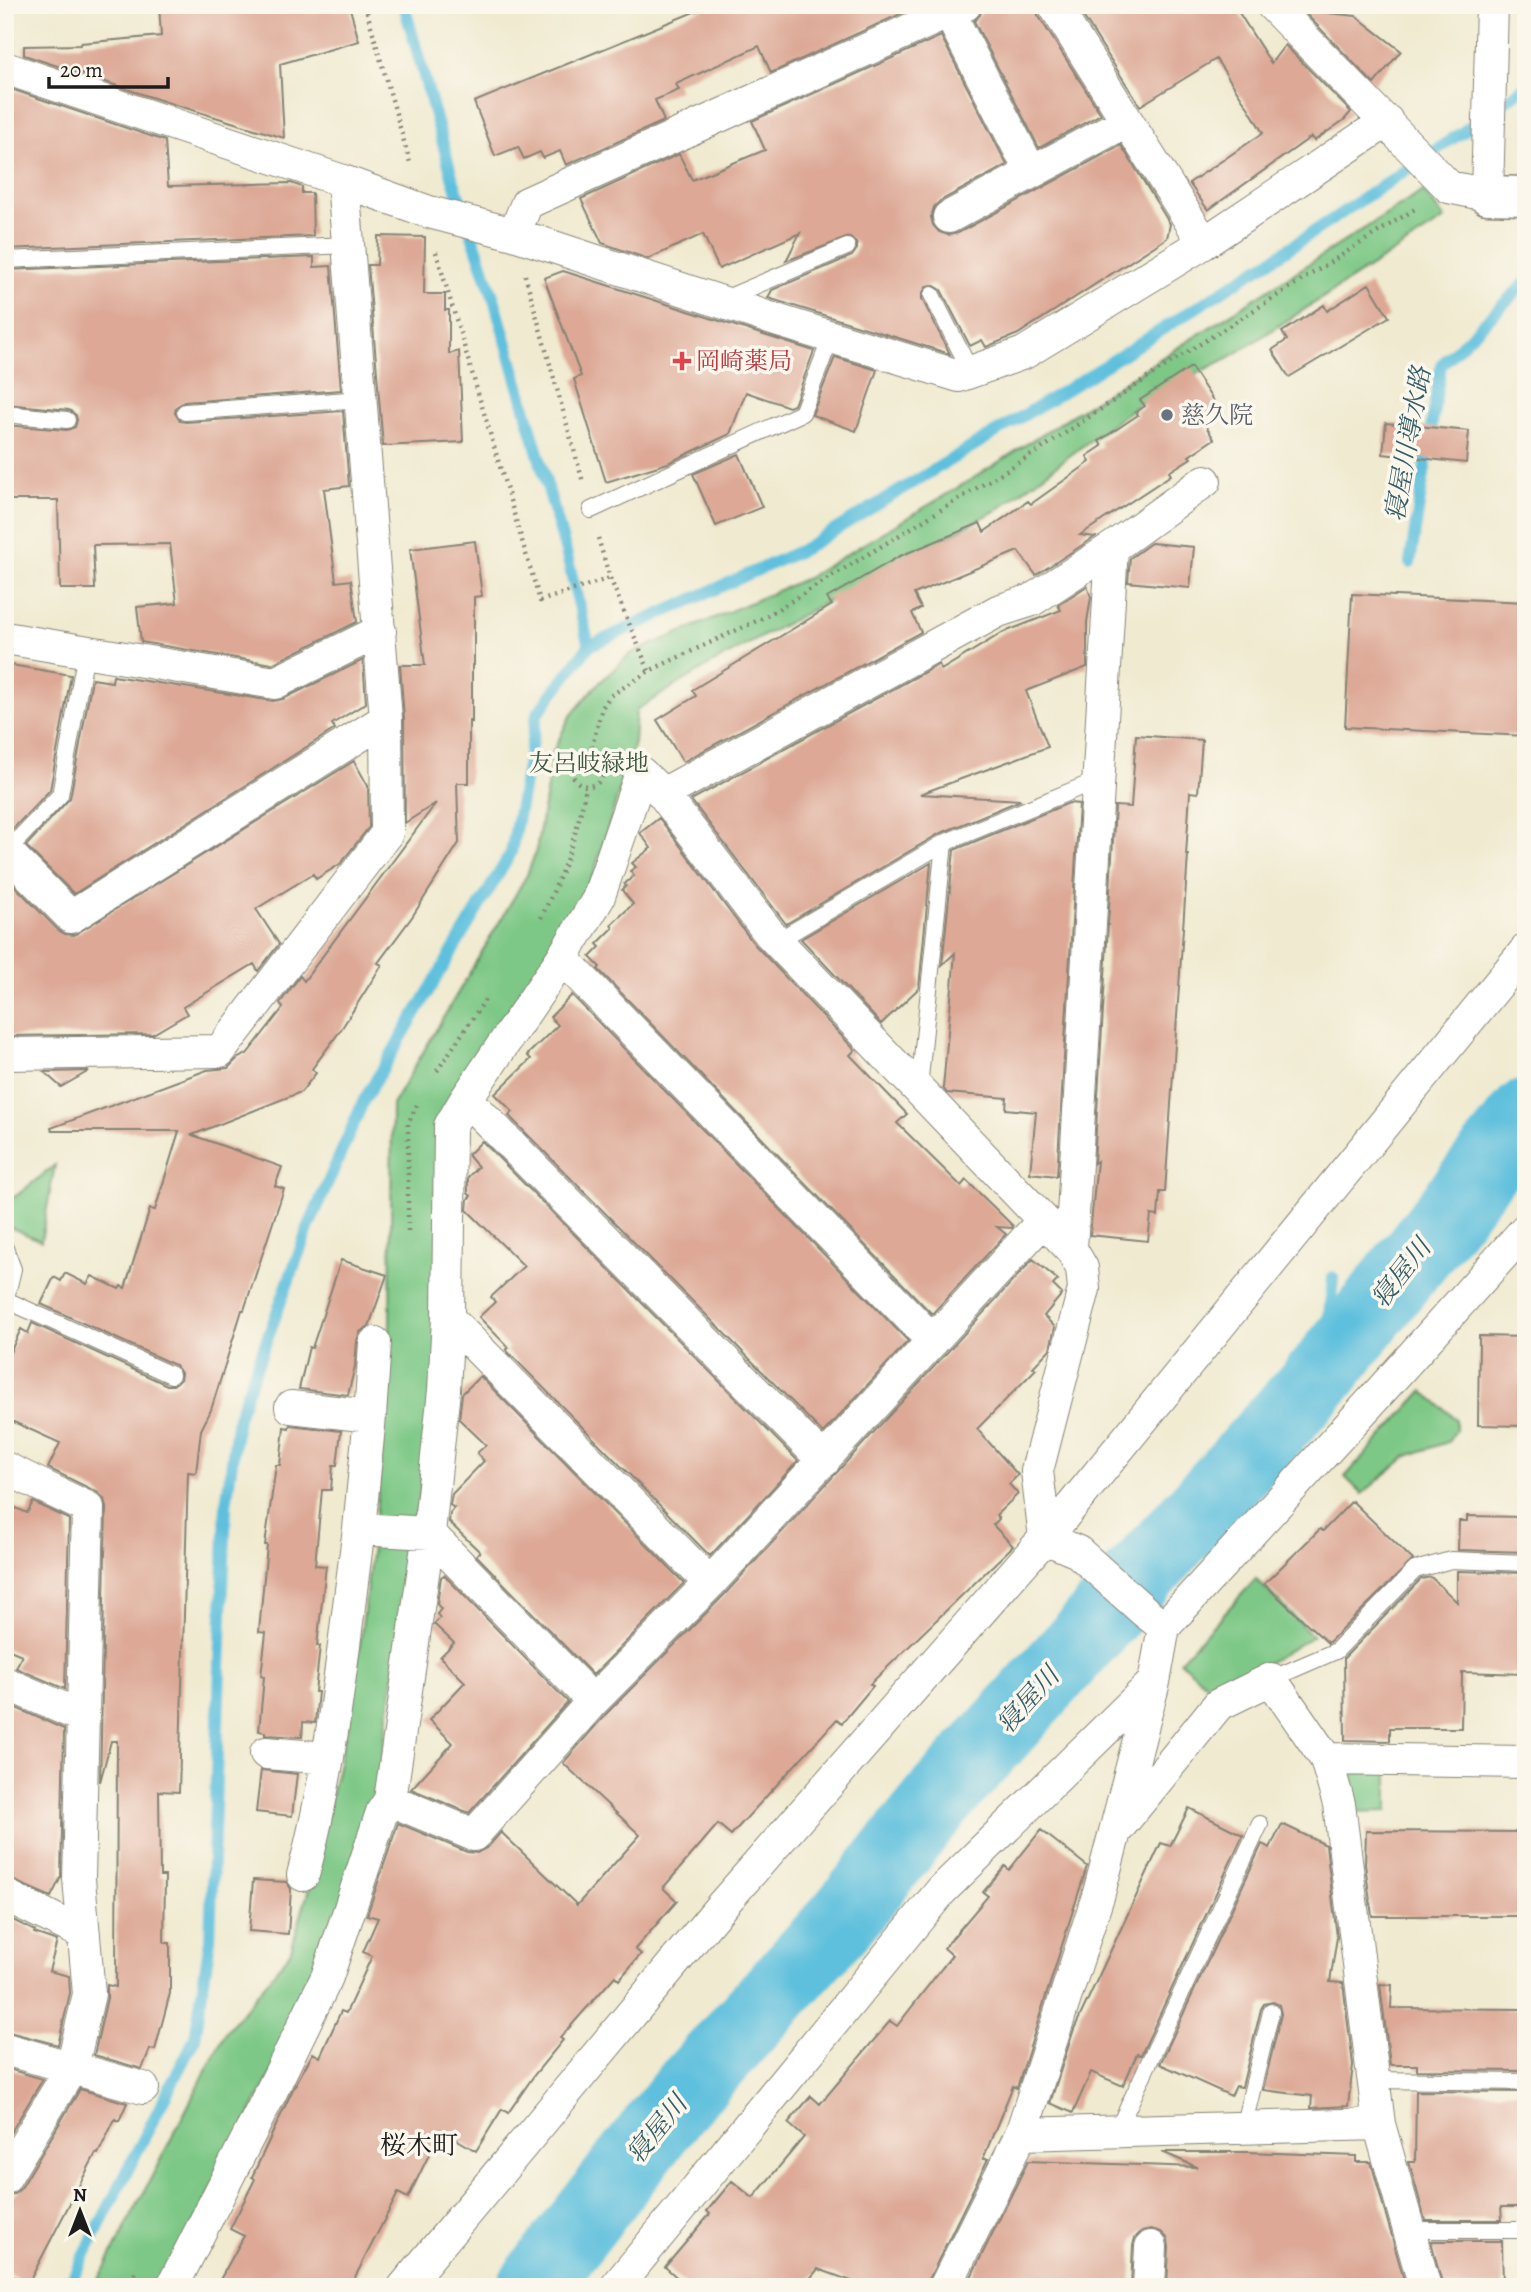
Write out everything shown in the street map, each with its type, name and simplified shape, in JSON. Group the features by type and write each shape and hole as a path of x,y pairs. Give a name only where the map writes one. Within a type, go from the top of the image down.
{"street":[{"path":"1054,5 1204,243"},
{"path":"1272,5 1443,181 1504,196"},
{"path":"508,232 527,203 957,9 1031,172"},
{"path":"1491,15 1489,156 1504,196"},
{"path":"5,68 427,211 508,232 718,302 959,376 1024,353 1393,127"},
{"path":"949,217 1127,121"},
{"path":"5,1054 220,1051 387,833 386,719 343,181"},
{"path":"663,794 998,611 1032,600 1112,548 1205,481"},
{"path":"1071,1249 1112,548"},
{"path":"5,638 275,683 380,631"},
{"path":"6,851 71,917 386,719"},
{"path":"172,2287 327,1977 382,1812 390,1800 429,1533 444,1390 448,1318 450,1126 598,899 641,773 663,794 777,941 1071,1249 1082,1268 1084,1289 1037,1471 1045,1538"},
{"path":"404,2287 723,1904 1045,1538 1526,950"},
{"path":"562,958 933,1341"},
{"path":"466,1099 824,1461"},
{"path":"390,1800 474,1835 593,1701 710,1583 1043,1221"},
{"path":"945,2287 1021,2134 1099,1893 1154,1682 1154,1620 1369,1404 1526,1229"},
{"path":"448,1318 710,1583"},
{"path":"303,1875 315,1829 328,1758 359,1529 375,1343"},
{"path":"291,1407 370,1416"},
{"path":"5,1468 88,1508 79,1880 89,1994 72,2067 5,2178"},
{"path":"359,1529 429,1533 593,1701"},
{"path":"1045,1538 1078,1552 1154,1620"},
{"path":"1115,1832 1218,1705 1271,1679 1326,1759 1339,1804 1378,2124 1426,2287"},
{"path":"616,2287 940,1891 1154,1682"},
{"path":"5,1683 83,1717"},
{"path":"266,1754 328,1758"},
{"path":"1326,1759 1526,1762"},
{"path":"5,1895 84,1934"},
{"path":"5,2049 143,2088"},
{"path":"1021,2134 1378,2124"},
{"path":"1149,2287 1151,2247"}],"lane":[{"path":"5,260 349,245"},
{"path":"718,302 847,247"},
{"path":"932,295 971,372"},
{"path":"591,510 802,413 831,337"},
{"path":"185,412 361,399"},
{"path":"5,414 67,419"},
{"path":"6,851 60,795 86,652"},
{"path":"777,941 944,843 1098,780"},
{"path":"919,1091 944,843"},
{"path":"5,1248 13,1269 6,1301 171,1375"},
{"path":"1271,1679 1336,1651 1415,1570 1451,1560 1526,1563"},
{"path":"1117,2131 1260,1824"},
{"path":"1242,2128 1271,2012"},
{"path":"1373,2080 1526,2082"},
{"path":"1409,2230 1526,2230"}],"path":[{"path":"365,5 540,601 610,578"},
{"path":"590,754 601,708 610,696 649,671 765,617 1041,449 1443,181"},
{"path":"508,232 610,578 649,671"},
{"path":"590,754 598,757 605,772 601,780 586,787 578,784 572,777 571,768 574,760 581,755 590,754"},
{"path":"128,2287 139,2266"}],"green space":[{"name":"友呂岐緑地","path":"1423,191 1445,219 1232,356 1143,401 997,510 713,663 636,710 634,743 594,873 561,940 463,1081 435,1387 371,1835 324,1970 162,2287 95,2287 226,2032 290,1953 311,1882 352,1706 376,1515 390,1333 392,1105 527,875 536,851 553,752 569,718 595,687 630,654 807,578 972,479"},
{"path":"55,1165 41,1241 5,1225 5,1200 16,1196"},
{"path":"1423,1391 1456,1419 1456,1430 1448,1442 1407,1456 1362,1494 1345,1477"},
{"path":"1256,1579 1313,1636 1216,1693 1180,1661"},
{"path":"1352,1769 1388,1769 1388,1811 1348,1812 1340,1783"}],"building":[{"path":"159,5 349,5 359,41 280,64 284,138 24,55 24,46 81,45 161,36"},
{"path":"711,5 920,5 771,73 759,46 676,84 679,90 655,100 664,121 566,165 560,151 543,158 540,152 524,159 518,147 495,156 474,102"},
{"path":"983,5 1036,5 1038,15 1101,114 1039,148 974,21 980,15"},
{"path":"1076,5 1234,5 1271,63 1285,45 1351,112 1314,141 1311,137 1208,210 1189,183 1263,133 1249,109 1216,59 1140,106"},
{"path":"1310,11 1356,16 1401,51 1374,84 1307,15"},
{"path":"941,36 1007,165 940,201 934,207 931,217 939,232 948,235 958,233 1121,145 1170,224 1167,238 1018,334 986,347 982,340 970,346 941,290 933,285 927,286 922,299 950,354 768,298 772,290 852,256 857,244 849,237 786,261 800,233 719,269 703,234 648,259 602,243 581,199 679,154 692,180 765,150 752,121"},
{"path":"5,87 165,141 168,186 291,183 302,187 302,193 312,193 313,236 5,249"},
{"path":"378,236 425,237 424,294 445,294 445,310 449,310 449,354 459,351 463,442 383,446 368,265 377,265"},
{"path":"314,257 314,267 331,266 341,390 184,402 176,407 175,413 180,421 186,422 343,411 349,486 324,489 336,582 351,580 357,622 272,664 141,642 137,607 177,603 170,544 93,545 95,589 60,589 58,500 5,500 5,425 67,430 75,427 77,420 76,415 69,410 5,404 5,270"},
{"path":"563,271 814,351 794,405 789,407 746,392 730,434 668,463 606,482 574,379 581,376 544,278"},
{"path":"1369,284 1389,317 1289,377 1272,350 1287,340 1282,332 1324,305 1327,311"},
{"path":"835,357 877,370 856,431 812,415"},
{"path":"1191,367 1222,414 1205,425 1214,439 1169,472 1171,475 1080,535 1095,537 1036,575 1018,551 914,594 921,608 912,613 921,632 683,762 657,720 696,696 692,690 832,605 827,598 900,556 980,523 984,532 1028,501 1031,504 1090,462 1087,456 1102,446 1099,441 1138,415 1136,412 1145,406 1140,400"},
{"path":"1386,423 1469,431 1466,463 1383,454"},
{"path":"739,454 762,507 716,526 693,474"},
{"path":"475,541 482,596 474,597 469,783 457,783 459,843 412,917 378,963 382,965 312,1069 316,1073 301,1092 192,1135 282,1167 275,1186 284,1189 211,1410 201,1430 196,1473 188,1472 179,1792 159,1791 160,1876 165,1876 164,1943 170,1943 170,1993 155,2050 150,2049 142,2069 94,2055 107,1998 107,1985 116,1987 117,1741 111,1741 100,1782 106,1508 104,1499 97,1492 48,1468 60,1443 5,1418 5,1363 21,1329 28,1333 32,1323 167,1385 173,1385 180,1380 181,1373 175,1365 41,1304 54,1277 61,1281 65,1273 87,1284 92,1276 119,1289 121,1286 125,1288 150,1209 155,1210 179,1131 52,1131 51,1128 207,1070 228,1068 238,1058 247,1054 283,1008 280,1003 300,976 304,981 436,803 405,823 404,719 400,665 425,665 410,549"},
{"path":"1151,543 1194,547 1190,588 1128,582 1130,558"},
{"path":"1087,586 1091,597 1087,622 1087,667 1026,691 1048,747 920,794 1021,800 939,834 786,924 691,800 939,664 941,670 1002,633 1061,610 1058,605"},
{"path":"1352,594 1526,602 1526,736 1345,727"},
{"path":"363,660 366,703 332,724 335,729 74,894 26,846 70,798 92,679 112,682 113,676 273,701 283,699"},
{"path":"5,664 71,675 50,790 10,832 5,832"},
{"path":"1136,735 1202,740 1198,793 1190,792 1165,1192 1160,1192 1158,1216 1151,1215 1148,1241 1090,1235 1097,1161 1094,1163 1115,806 1131,807"},
{"path":"354,761 368,786 369,827 340,864 316,879 313,874 256,909 279,944 258,971 254,964 183,1007 187,1014 153,1034 5,1036 5,876 58,930 74,935"},
{"path":"1069,803 1079,804 1057,1176 1030,1173 1036,1112 1006,1109 1007,1098 947,1093 943,1088 955,953 942,965 954,850"},
{"path":"659,818 755,945 855,1050 850,1055 907,1114 897,1123 961,1186 966,1180 1013,1226 997,1227 1006,1234 932,1314 598,969 600,967 590,957 600,947 597,944 613,928 611,925 633,904 622,890 626,886 624,884 634,876 630,871 636,867 632,863 651,848 640,833"},
{"path":"931,863 919,988 881,1024 801,939"},
{"path":"572,995 908,1341 823,1433 509,1116 513,1112 495,1094 531,1059 527,1055 558,1025 550,1017"},
{"path":"89,1071 61,1087 44,1072"},
{"path":"482,1141 798,1461 710,1556 506,1350 509,1348 479,1317 495,1302 491,1297 524,1266 467,1210 471,1196 468,1193 468,1177 478,1167 468,1155"},
{"path":"1033,1259 1058,1280 1053,1285 1062,1294 1044,1316 1055,1327 1050,1349 1033,1367 1036,1369 977,1429 1018,1475 1009,1484 1018,1494 996,1515 999,1519 993,1525 1013,1546 870,1684 873,1686 842,1723 837,1719 731,1835 718,1824 663,1888 677,1901 635,1949 641,1954 619,1980 615,1976 560,2038 563,2040 508,2113 502,2109 476,2151 441,2130 408,2198 398,2193 350,2287 216,2287 244,2236 230,2229 255,2179 252,2177 293,2089 313,2053 320,2057 341,2011 346,2013 372,1956 363,1952 378,1918 367,1915 398,1823 467,1852 477,1853 488,1847 501,1832 577,1905 640,1835 563,1763 606,1714 724,1595"},
{"path":"341,1260 387,1275 369,1326 360,1332 357,1341 355,1366 348,1395 299,1389 309,1347 312,1348"},
{"path":"1479,1336 1526,1337 1526,1426 1478,1425"},
{"path":"480,1376 684,1583 593,1675 476,1555 480,1552 449,1522 454,1508 450,1505 452,1494 484,1461 477,1453 486,1445 459,1419 462,1394"},
{"path":"290,1425 341,1431 337,1465 333,1465 331,1490 322,1490 315,1565 326,1566 317,1646 320,1646 315,1692 318,1692 315,1723 303,1722 302,1737 265,1735 265,1732 259,1731 266,1633 259,1632 265,1545 276,1465 280,1465 284,1427 289,1428"},
{"path":"1352,1501 1413,1560 1328,1643 1264,1584"},
{"path":"33,1502 69,1519 65,1689 16,1668 22,1655 5,1648 5,1503 27,1513"},
{"path":"1467,1516 1526,1517 1526,1552 1458,1550 1459,1521 1467,1521"},
{"path":"1457,1571 1526,1573 1526,1674 1462,1672 1461,1728 1390,1728 1390,1741 1345,1740 1344,1658 1421,1579 1431,1577 1457,1602"},
{"path":"444,1575 568,1702 469,1813 411,1789 453,1743 429,1720 465,1682 440,1657 454,1643 434,1624 440,1618 437,1614 441,1609 437,1604 441,1577"},
{"path":"5,1703 64,1729 61,1877 51,1897 5,1877"},
{"path":"261,1770 297,1774 292,1816 256,1812"},
{"path":"1189,1808 1243,1835 1141,2055 1137,2054 1123,2086 1091,2072 1073,2113 1050,2103 1074,2029 1161,1843 1170,1846"},
{"path":"1282,1824 1326,1845 1337,1937 1330,1982 1343,1983 1353,2065 1348,2106 1311,2108 1312,2096 1263,2090 1281,2014 1279,2005 1273,2002 1264,2004 1261,2009 1242,2087 1236,2086 1231,2096 1160,2064 1262,1844 1270,1848"},
{"path":"1041,1830 1087,1866 1017,2088 1013,2086 983,2159 988,2159 927,2287 868,2287 818,2269 803,2287 688,2287 665,2267 710,2214 707,2211 732,2181 753,2198 804,2137 788,2123 811,2096 820,2104 890,2021 897,2026 952,1955 944,1948 988,1896 983,1892 1005,1866 1009,1870"},
{"path":"1366,1831 1526,1832 1526,1916 1372,1916 1365,1864"},
{"path":"253,1880 287,1882 291,1889 288,1934 249,1931"},
{"path":"5,1916 35,1931 34,1933 57,1941 49,1971 69,1976 70,1993 58,2045 5,2031"},
{"path":"1380,1984 1392,1985 1391,2008 1526,2009 1526,2071 1417,2070 1417,2065 1390,2065"},
{"path":"5,2068 43,2079 5,2142"},
{"path":"80,2089 127,2103 119,2121 115,2119 98,2154 96,2153 28,2284 5,2272 5,2196 14,2194 21,2188"},
{"path":"1416,2091 1526,2092 1526,2207 1501,2207 1502,2220 1425,2220 1409,2162 1415,2162"},
{"path":"1162,2152 1356,2156 1356,2162 1371,2162 1406,2287 1167,2287 1168,2239 1161,2232 1151,2229 1142,2231 1135,2238 1131,2287 966,2287 1028,2161 1197,2167"},
{"path":"1431,2241 1502,2241 1503,2287 1443,2287"}],"waterway":[{"path":"404,5 452,176 495,302 566,552 589,646"},
{"path":"68,2287 195,2038 210,1940 226,1505 238,1417 309,1226 364,1100 511,853 537,714 589,646 802,550 1087,377 1276,257 1526,86"},
{"name":"寝屋川導水路","path":"1410,563 1441,365 1526,282"},
{"name":"寝屋川","path":"533,2287 680,2098 843,1918 940,1798 1323,1373 1526,1115"},
{"name":"寝屋川導水路","path":"1323,1373 1333,1278"}],"place":[{"name":"岡崎薬局","path":"682,361"},
{"name":"慈久院","path":"1167,415"}],"district":[{"name":"桜木町","path":"419,2145"}]}
